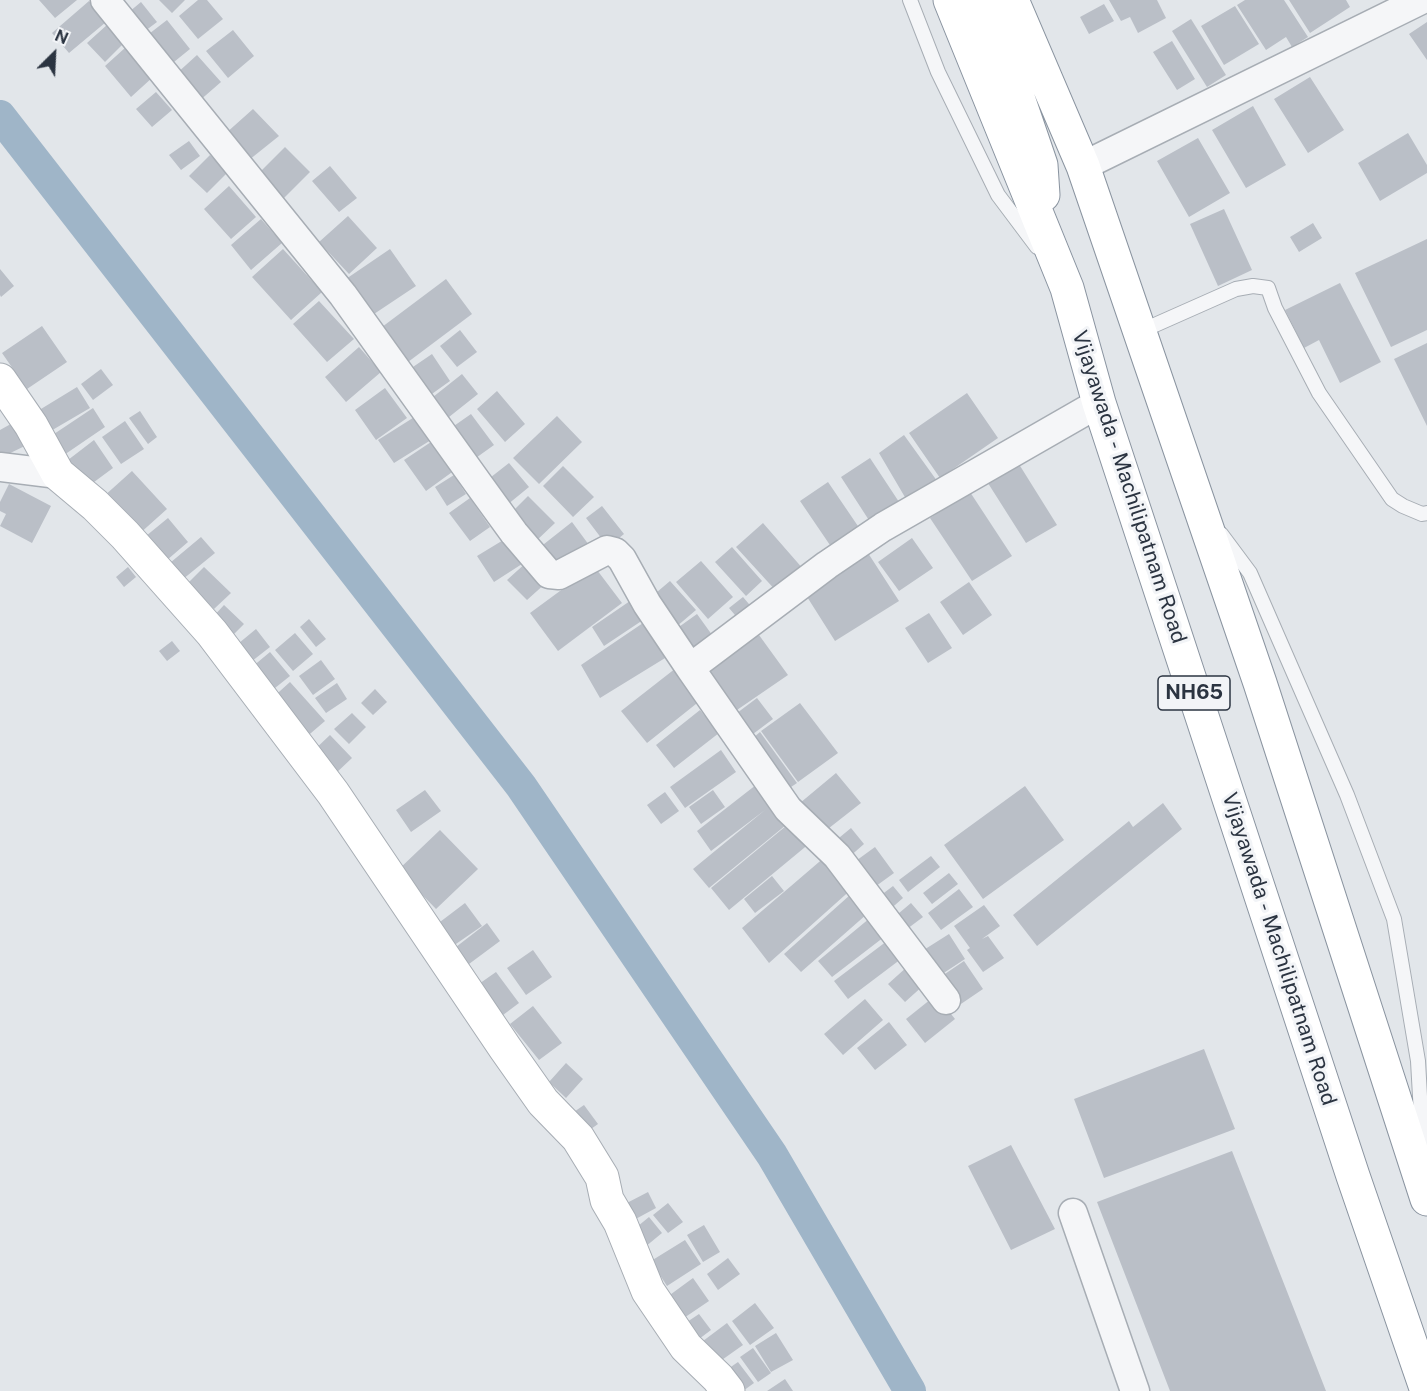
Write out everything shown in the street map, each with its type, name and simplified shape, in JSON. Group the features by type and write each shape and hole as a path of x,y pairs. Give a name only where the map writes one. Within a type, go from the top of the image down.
{"main road":[{"name":"Vijayawada - Machilipatnam Road","path":"950,0 1067,288 1099,403 1353,1176 1427,1390"},
{"path":"980,0 1008,68 1041,165 1047,239"},
{"name":"NH65","path":"1012,0 1083,166 1264,694 1426,1197"},
{"path":"1033,0 1057,107"},
{"path":"0,380 31,425 58,474 95,505 125,535 212,633 333,793 543,1102 578,1138 602,1177 607,1200 620,1222 648,1291 686,1347 728,1391"}],"street":[{"path":"105,0 343,295 477,482 549,574 559,575 607,550 615,552 622,559 647,604 788,809 837,856 946,1000"},
{"path":"1083,166 1421,0"},
{"path":"690,668 827,565 882,527 1099,403"},
{"path":"0,467 58,474"},
{"path":"1073,1214 1135,1391"}],"lane":[{"path":"910,0 938,72 998,195 1067,288"},
{"path":"1139,332 1236,289 1252,286 1268,288 1275,308 1319,393 1392,499 1422,514 1427,513"},
{"path":"1198,503 1250,573 1347,795 1394,919 1418,1061 1426,1197"}],"building":[{"path":"39,0 77,0 55,18"},
{"path":"159,0 185,0 172,13"},
{"path":"198,0 207,0 223,19 198,39 179,16"},
{"path":"1109,0 1157,0 1166,18 1138,33 1130,17 1121,21"},
{"path":"1245,0 1284,0 1308,37 1292,47 1286,37 1266,50 1237,5"},
{"path":"1289,0 1346,0 1350,7 1310,33"},
{"path":"89,1 106,22 69,53 52,33"},
{"path":"141,2 157,22 145,31 129,12"},
{"path":"1104,4 1114,21 1089,34 1080,17"},
{"path":"1235,6 1259,44 1224,65 1201,26"},
{"path":"1191,19 1226,75 1207,87 1172,31"},
{"path":"167,20 190,49 169,66 145,37"},
{"path":"1427,22 1427,60 1409,34"},
{"path":"108,24 125,42 105,62 87,43"},
{"path":"233,30 254,56 228,78 206,51"},
{"path":"1172,41 1195,79 1177,90 1153,52"},
{"path":"126,47 153,77 131,97 105,66"},
{"path":"197,55 221,82 198,102 175,75"},
{"path":"1310,77 1344,130 1308,153 1274,99"},
{"path":"156,92 172,110 152,127 136,109"},
{"path":"1253,106 1286,165 1246,188 1212,130"},
{"path":"253,109 279,136 249,160 225,134"},
{"path":"1408,133 1427,165 1427,173 1380,201 1358,163"},
{"path":"1198,138 1230,193 1189,217 1157,161"},
{"path":"189,141 200,156 181,170 169,155"},
{"path":"285,147 310,172 282,200 257,175"},
{"path":"210,155 228,172 207,193 189,176"},
{"path":"330,166 357,198 339,212 312,181"},
{"path":"229,186 256,217 231,239 204,209"},
{"path":"1224,209 1252,270 1218,286 1190,224"},
{"path":"348,216 377,248 349,274 319,242"},
{"path":"261,219 282,243 251,270 231,245"},
{"path":"1313,223 1322,238 1299,252 1290,237"},
{"path":"1427,239 1427,330 1391,347 1355,273"},
{"path":"283,249 322,292 291,320 252,277"},
{"path":"390,249 416,286 368,318 343,281"},
{"path":"0,269 14,286 1,297 0,295"},
{"path":"446,279 472,314 404,365 378,330"},
{"path":"1340,283 1381,362 1340,383 1319,340 1304,348 1285,310"},
{"path":"319,301 354,339 327,362 293,324"},
{"path":"42,326 67,362 27,389 2,353"},
{"path":"460,330 477,352 457,367 440,346"},
{"path":"1427,343 1427,426 1394,359"},
{"path":"359,347 381,372 346,402 325,377"},
{"path":"432,354 450,381 429,396 410,369"},
{"path":"101,369 113,385 93,400 81,384"},
{"path":"462,374 478,394 449,417 433,397"},
{"path":"77,387 90,408 49,432 36,412"},
{"path":"385,388 407,418 376,440 355,410"},
{"path":"497,391 525,424 505,442 477,409"},
{"path":"967,393 998,438 940,478 909,433"},
{"path":"93,408 105,427 64,455 51,436"},
{"path":"140,411 157,437 148,444 129,418"},
{"path":"471,414 494,445 473,460 451,428"},
{"path":"416,416 431,440 394,463 378,440"},
{"path":"557,416 582,442 539,484 513,458"},
{"path":"18,420 31,443 0,458 0,430"},
{"path":"125,421 144,449 121,464 102,437"},
{"path":"904,435 940,485 909,504 879,453"},
{"path":"94,440 113,468 86,488 68,460"},
{"path":"434,440 455,470 426,491 404,460"},
{"path":"870,458 903,508 874,528 841,477"},
{"path":"1017,461 1057,525 1026,543 986,480"},
{"path":"509,463 529,487 507,505 486,481"},
{"path":"563,466 594,497 573,517 543,486"},
{"path":"132,471 167,509 138,535 103,497"},
{"path":"454,475 466,494 447,506 435,487"},
{"path":"828,482 862,532 834,551 800,501"},
{"path":"9,484 51,506 32,543 0,526 6,514 0,511 0,502"},
{"path":"970,492 1012,556 972,581 930,518"},
{"path":"528,496 555,523 535,542 509,515"},
{"path":"470,498 490,527 470,541 449,513"},
{"path":"602,506 624,534 608,547 586,518"},
{"path":"168,518 188,542 167,560 146,536"},
{"path":"572,522 589,545 556,571 539,548"},
{"path":"763,523 804,570 778,593 736,547"},
{"path":"201,537 215,553 177,584 164,568"},
{"path":"912,538 933,568 899,591 878,562"},
{"path":"505,539 522,564 494,582 477,556"},
{"path":"732,547 762,581 746,596 715,562"},
{"path":"868,553 899,601 835,641 804,592"},
{"path":"528,561 547,582 527,600 507,580"},
{"path":"701,561 733,597 708,619 676,582"},
{"path":"594,566 622,603 558,651 530,613"},
{"path":"128,567 136,577 124,587 116,577"},
{"path":"204,567 231,593 214,609 188,583"},
{"path":"670,581 696,610 676,627 650,598"},
{"path":"969,582 992,615 963,635 940,602"},
{"path":"743,597 754,610 740,621 729,608"},
{"path":"630,601 643,620 604,646 592,627"},
{"path":"224,605 244,624 230,638 211,619"},
{"path":"929,613 952,648 928,663 905,628"},
{"path":"697,614 715,639 694,653 676,629"},
{"path":"309,619 326,639 316,647 300,627"},
{"path":"646,621 670,655 600,698 581,665"},
{"path":"256,629 270,647 247,665 233,648"},
{"path":"295,633 313,654 293,671 275,650"},
{"path":"759,635 788,675 734,712 706,672"},
{"path":"172,641 180,651 167,661 159,651"},
{"path":"270,652 290,676 265,696 246,672"},
{"path":"321,660 335,679 313,695 299,676"},
{"path":"676,668 701,700 647,743 621,711"},
{"path":"290,682 325,721 304,739 270,700"},
{"path":"337,683 347,699 326,713 315,698"},
{"path":"375,689 387,702 373,715 361,703"},
{"path":"757,698 773,719 749,737 733,716"},
{"path":"800,703 838,753 798,782 761,731"},
{"path":"700,710 719,733 674,768 656,745"},
{"path":"352,713 366,727 349,744 334,729"},
{"path":"760,732 797,783 782,793 746,744"},
{"path":"330,735 352,758 334,775 311,753"},
{"path":"721,750 736,772 685,808 670,787"},
{"path":"836,773 861,803 824,832 800,803"},
{"path":"761,781 786,825 709,888 693,869 765,810 711,851 697,831"},
{"path":"1025,786 1064,840 983,899 944,845"},
{"path":"425,790 441,811 411,832 396,810"},
{"path":"713,790 725,807 701,824 689,807"},
{"path":"665,792 679,811 661,824 647,805"},
{"path":"1163,803 1182,829 1037,946 1013,915 1129,821 1133,827"},
{"path":"792,821 810,843 729,910 711,888"},
{"path":"851,828 864,844 848,858 834,842"},
{"path":"440,830 478,869 436,909 398,870"},
{"path":"875,847 894,873 872,889 853,863"},
{"path":"826,856 854,887 769,963 742,928"},
{"path":"931,856 940,867 908,892 899,880"},
{"path":"949,873 958,884 932,904 923,893"},
{"path":"772,876 784,891 755,913 744,899"},
{"path":"893,886 903,898 887,912 876,899"},
{"path":"959,889 973,907 941,930 928,913"},
{"path":"850,895 867,914 801,972 784,954"},
{"path":"465,903 482,926 453,946 436,925"},
{"path":"911,903 923,917 903,932 892,919"},
{"path":"984,905 1000,926 982,939 988,936 1004,958 983,972 967,950 970,948 954,926"},
{"path":"870,918 884,937 832,977 818,961"},
{"path":"487,923 500,941 469,964 456,947"},
{"path":"949,934 965,959 936,978 919,953"},
{"path":"887,941 901,959 848,999 834,981"},
{"path":"533,950 552,977 526,995 507,968"},
{"path":"964,961 983,989 958,1006 939,978"},
{"path":"908,966 925,984 905,1002 888,984"},
{"path":"496,972 519,1003 499,1018 476,986"},
{"path":"936,995 955,1019 925,1043 906,1019"},
{"path":"865,999 883,1020 843,1055 824,1034"},
{"path":"533,1006 562,1043 539,1060 510,1024"},
{"path":"889,1022 907,1045 875,1070 857,1048"},
{"path":"1204,1049 1235,1129 1104,1178 1074,1099"},
{"path":"566,1063 583,1079 566,1098 549,1082"},
{"path":"584,1105 598,1124 584,1134 571,1114"},
{"path":"1011,1145 1055,1229 1011,1250 968,1166"},
{"path":"1232,1151 1326,1391 1170,1391 1097,1202"},
{"path":"648,1192 656,1208 632,1221 623,1205"},
{"path":"668,1203 683,1222 668,1233 653,1215"},
{"path":"649,1217 662,1233 645,1247 632,1231"},
{"path":"704,1225 720,1252 703,1262 687,1235"},
{"path":"685,1240 701,1264 667,1286 651,1261"},
{"path":"728,1258 740,1274 718,1290 707,1274"},
{"path":"693,1278 709,1301 678,1322 663,1300"},
{"path":"755,1303 774,1328 750,1345 732,1321"},
{"path":"699,1314 711,1330 699,1339 687,1322"},
{"path":"727,1323 743,1345 719,1362 703,1341"},
{"path":"776,1333 793,1360 771,1372 755,1346"},
{"path":"753,1348 771,1373 758,1382 740,1357"},
{"path":"738,1362 754,1383 743,1391 725,1371"},
{"path":"785,1379 793,1391 767,1391"}],"waterway":[{"path":"0,116 521,786 772,1155 910,1391"}]}
